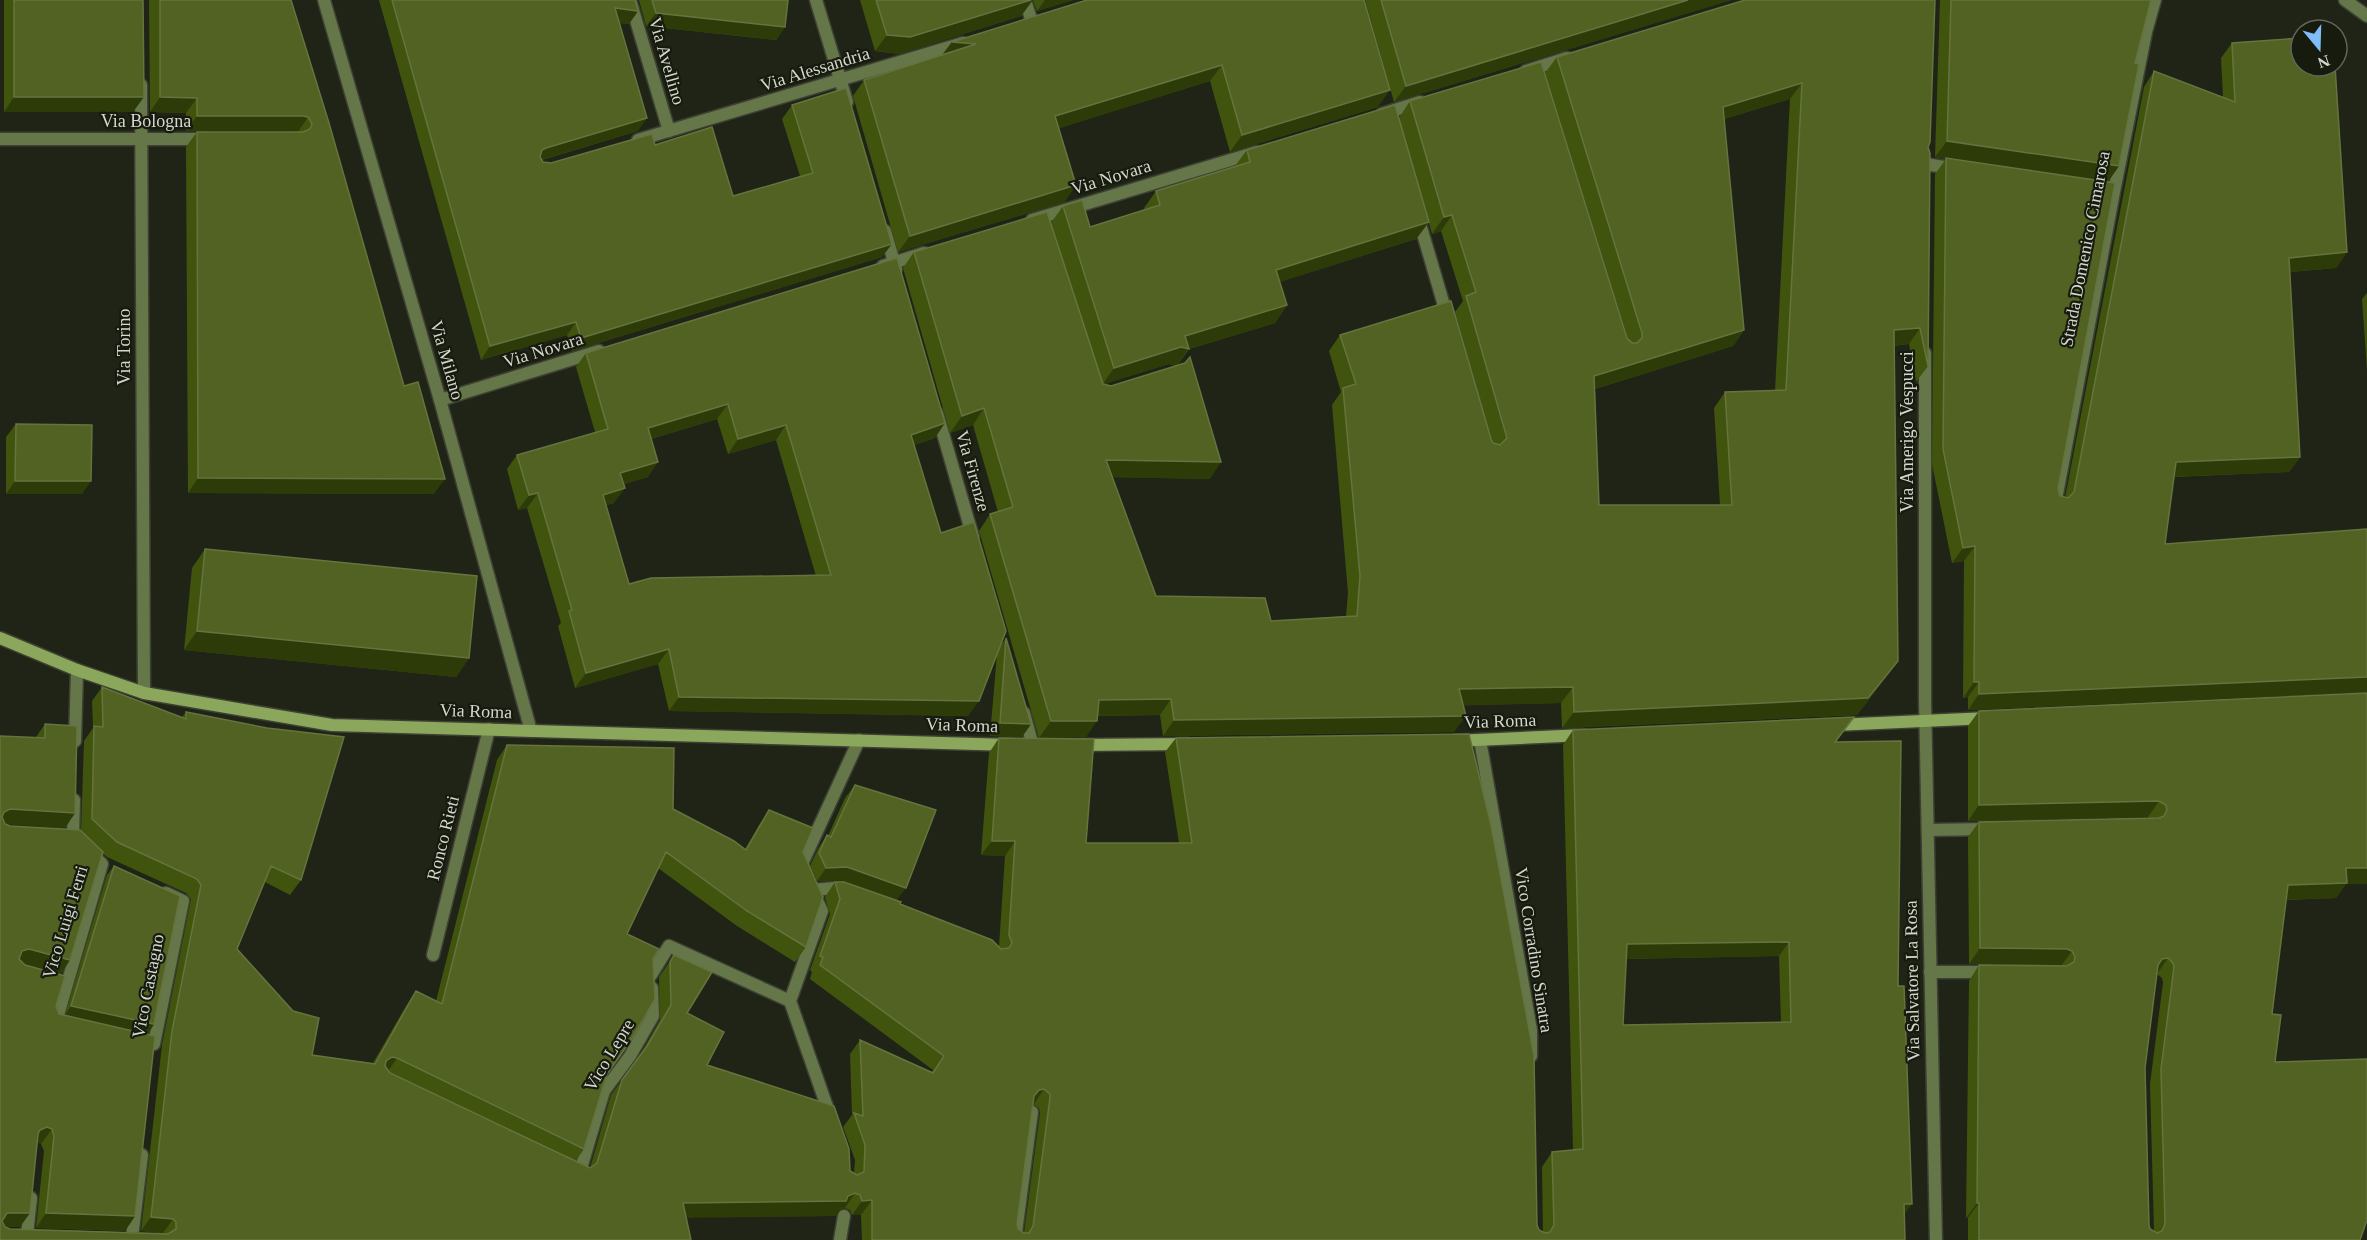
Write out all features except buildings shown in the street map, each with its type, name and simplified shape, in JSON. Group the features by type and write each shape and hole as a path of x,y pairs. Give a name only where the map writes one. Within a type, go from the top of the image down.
{"main road":[{"name":"Via Roma","path":"0,638 77,670 144,693 332,724 1039,746"},
{"path":"1821,725 1998,717"},
{"name":"Via Roma","path":"1444,741 1600,735"},
{"path":"1069,745 1198,744"}],"street":[{"name":"Via Milano","path":"324,0 440,400 531,731"},
{"name":"Via Avellino","path":"630,0 669,131"},
{"path":"816,0 851,115"},
{"path":"1025,0 1031,22"},
{"name":"Strada Domenico Cimarosa","path":"2055,506 2108,192 2155,0"},
{"path":"2345,0 2367,16"},
{"name":"Via Alessandria","path":"625,144 975,39"},
{"path":"1512,75 1537,74 1580,54"},
{"name":"Via Torino","path":"141,70 144,693"},
{"path":"1365,119 1432,99"},
{"name":"Via Bologna","path":"0,139 223,140"},
{"name":"Via Novara","path":"1018,225 1042,223 1264,150"},
{"path":"1926,164 1972,171"},
{"path":"1414,203 1450,328"},
{"path":"880,217 900,285"},
{"path":"871,269 939,249"},
{"name":"Via Amerigo Vespucci","path":"1925,343 1926,721"},
{"name":"Via Novara","path":"440,400 610,348"},
{"name":"Via Firenze","path":"933,399 976,546"},
{"path":"75,753 77,670"},
{"path":"1022,705 1039,746"},
{"name":"Via Salvatore La Rosa","path":"1926,721 1936,1240"},
{"name":"Ronco Rieti","path":"433,955 489,729"},
{"path":"836,1130 790,1001 822,911 801,866 859,740"},
{"name":"Vico Corradino Sinatra","path":"1480,740 1531,1030 1531,1065"},
{"name":"Vico Luigi Ferri","path":"65,1024 54,1022 60,983 107,866 68,836 74,789"},
{"path":"1928,830 1997,829"},
{"name":"Vico Castagno","path":"150,1047 183,901 153,887"},
{"path":"812,890 835,888 857,896"},
{"name":"Vico Lepre","path":"558,1165 579,1175 604,1091 630,1056 653,1016 651,975 669,946 790,1001"},
{"path":"1930,972 1998,973"},
{"path":"1016,1240 1032,1112"},
{"path":"132,1238 143,1147"},
{"path":"28,1235 33,1182"},
{"path":"840,1240 844,1216"}]}
